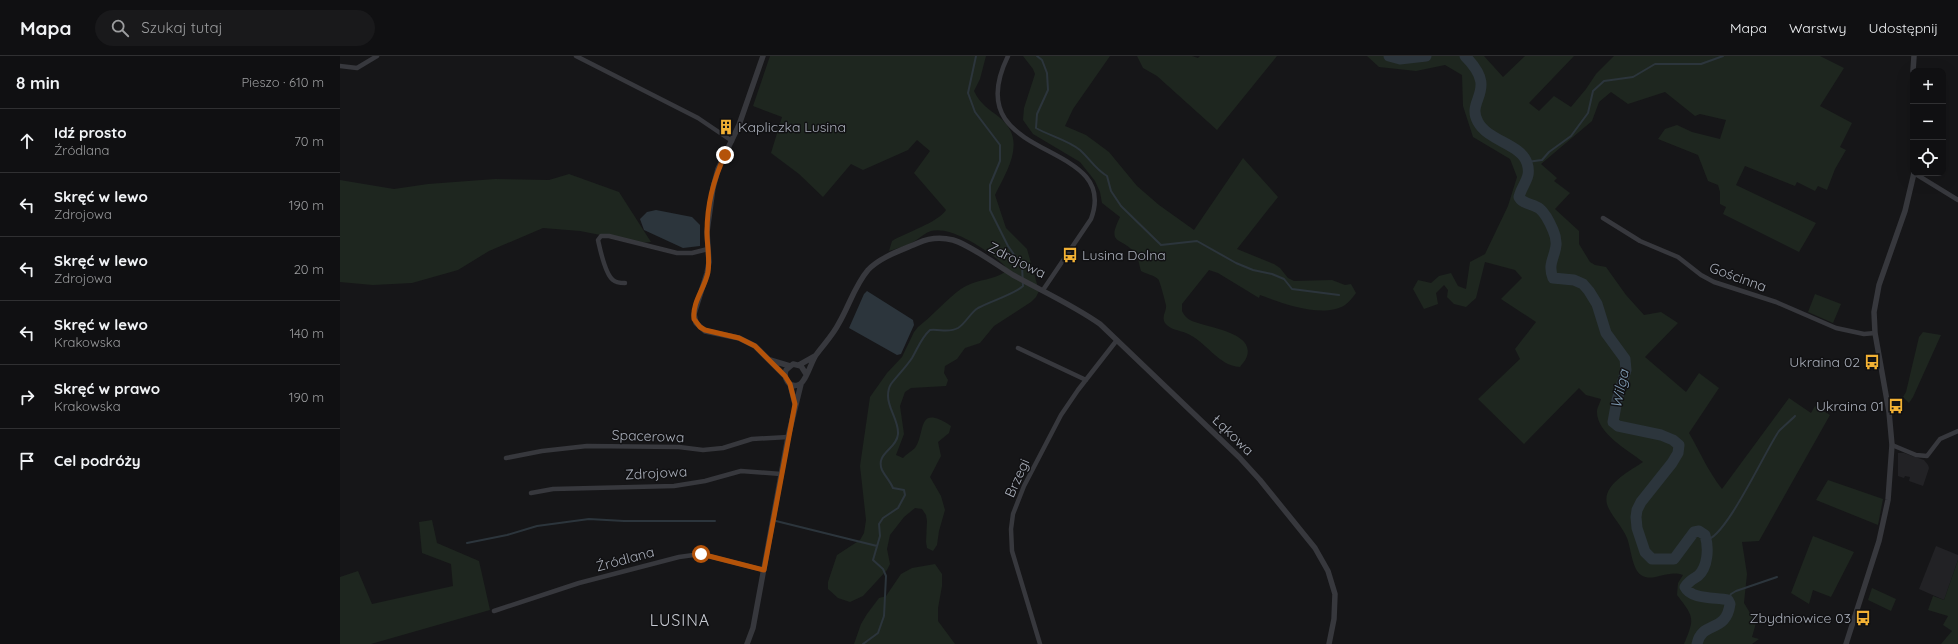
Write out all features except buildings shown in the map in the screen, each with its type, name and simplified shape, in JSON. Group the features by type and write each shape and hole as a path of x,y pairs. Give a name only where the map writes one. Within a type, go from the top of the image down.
{"street":[{"path":"340,66 356,68 377,56"},
{"path":"576,56 698,118 732,140"},
{"path":"762,56 743,115 718,169 713,188 707,232 707,274 694,314 696,323 710,333 728,335 746,341 755,346 785,376 790,384 795,404"},
{"name":"Zdrojowa","path":"806,374 815,356 832,336 867,271 880,261 920,242 938,238 954,240 1015,276 1043,290 1091,219 1096,207 1095,193 1090,180 1082,170 1018,134 1007,122 1001,110 997,95 998,81 1008,56"},
{"path":"1913,68 1914,56"},
{"path":"1846,644 1879,541 1889,498 1892,445 1889,412 1875,332 1874,312 1878,290 1907,204 1913,176"},
{"path":"1919,176 1958,200"},
{"name":"Gościnna","path":"1603,218 1640,241 1678,256 1701,275 1714,282 1776,302 1836,328 1864,334 1875,332"},
{"path":"625,283 615,281 610,276 598,240 601,236 609,236 677,253 692,253 708,249"},
{"name":"Łąkowa","path":"1043,290 1092,318 1117,340 1254,472 1315,548 1328,571 1334,594 1334,619 1329,644"},
{"name":"Brzegi","path":"1040,644 1012,551 1011,529 1013,514 1024,486 1061,415 1117,340"},
{"path":"1018,348 1086,380"},
{"name":"Zdrojowa","path":"799,364 815,356"},
{"path":"747,644 753,628 795,404 798,399 801,384 805,379 806,374 804,368 799,364 790,366 770,360"},
{"path":"785,376 786,370 790,366"},
{"path":"790,384 796,386 801,384"},
{"path":"1892,445 1916,455 1927,456 1940,439 1958,431"},
{"name":"Spacerowa","path":"506,458 542,451 587,446 679,447 703,450 723,448 752,439 788,437"},
{"name":"Zdrojowa","path":"531,493 553,489 674,486 705,481 741,470 781,474"},
{"name":"Źródlana","path":"494,611 579,583 678,556 705,554 764,570"}],"shaded area":[{"path":"770,56 986,56 980,79 974,91 982,103 1008,126 1014,145 1005,176 995,195 1006,228 1027,249 1039,291 1031,302 994,326 980,343 965,348 957,359 945,366 944,373 948,380 946,386 911,388 905,392 900,406 904,434 896,455 903,458 915,448 924,423 927,419 932,418 940,420 951,426 949,433 938,442 941,456 930,477 941,496 945,510 937,545 933,551 927,548 926,515 922,509 915,508 904,517 890,535 887,549 890,564 887,570 863,596 850,602 838,598 828,589 828,582 837,555 860,540 864,533 866,520 860,466 870,397 887,373 902,357 918,327 961,289 976,282 1001,275 1005,272 1005,266 981,247 970,241 949,232 939,230 931,231 909,244 889,251 892,241 936,219 946,210 914,173 930,151 917,140 908,150 863,170 851,164 823,197 799,174 771,153 782,117 753,106"},
{"path":"1023,56 1110,56 1073,109 1065,126 1086,135 1109,152 1137,186 1159,205 1194,230 1243,158 1278,197 1237,249 1274,264 1280,268 1288,278 1294,281 1332,280 1345,285 1351,284 1356,293 1345,305 1336,309 1314,310 1279,302 1260,295 1259,298 1218,273 1209,270 1182,304 1182,311 1187,318 1196,323 1226,331 1236,335 1243,341 1247,348 1247,356 1240,367 1232,366 1225,362 1186,333 1169,327 1164,320 1166,305 1158,279 1141,271 1135,253 1115,237 1114,232 1120,217 1102,203 1100,192 1095,181 1080,162 1033,134 1023,120 1024,108 1035,74"},
{"path":"1137,56 1192,56 1198,58 1200,56 1277,56 1217,130 1157,76 1143,68"},
{"path":"1367,56 1484,56 1503,77 1525,56 1574,56 1529,103 1539,111 1554,96 1571,107 1596,74 1614,56 1820,56 1844,68 1820,106 1852,123 1840,147 1846,150 1835,169 1827,190 1818,186 1815,191 1797,182 1795,186 1745,166 1736,185 1816,223 1799,252 1723,214 1726,207 1720,204 1720,192 1718,185 1708,181 1698,155 1658,139 1665,129 1677,125 1692,132 1720,139 1726,120 1700,114 1695,116 1665,92 1628,104 1611,92 1599,102 1592,121 1541,164 1557,178 1554,181 1570,193 1555,209 1579,231 1579,244 1590,262 1595,265 1606,267 1626,295 1644,315 1661,312 1678,323 1645,357 1686,392 1699,373 1719,388 1689,433 1708,468 1722,489 1789,398 1811,413 1815,406 1830,415 1759,541 1742,542 1747,574 1744,603 1756,623 1752,637 1759,639 1752,644 1684,644 1690,628 1691,618 1687,608 1677,595 1678,583 1683,575 1671,574 1650,578 1641,575 1638,572 1627,538 1610,511 1606,499 1608,492 1617,480 1643,462 1614,440 1602,427 1598,419 1597,411 1601,399 1586,395 1579,388 1524,444 1478,399 1520,359 1515,349 1536,322 1501,299 1522,278 1515,270 1485,262 1476,298 1466,307 1454,304 1447,297 1448,290 1444,285 1436,293 1438,304 1424,309 1413,289 1418,280 1431,283 1439,276 1451,273 1458,286 1466,289 1470,262 1485,254 1508,206 1517,177 1510,159 1473,137 1463,106 1462,75 1445,65 1416,71 1379,67"},
{"path":"569,174 619,192 651,242 641,243 580,231 543,228 489,251 458,270 412,283 373,285 340,282 340,180 394,189 428,184 495,179 549,180"},
{"path":"656,210 692,217 700,225 700,246 683,248 644,230 640,219 647,212"},
{"path":"867,291 913,320 914,325 901,354 897,355 849,328 864,294"},
{"path":"1815,294 1841,304 1833,323 1808,312"},
{"path":"1923,332 1941,335 1909,403 1903,397 1906,392 1919,337"},
{"path":"1898,453 1904,453 1924,460 1928,465 1929,468 1923,486 1909,481 1910,477 1905,476 1904,478 1898,476"},
{"path":"1828,480 1883,499 1878,525 1816,500"},
{"path":"432,520 437,543 479,561 490,610 371,644 340,644 340,577 358,571 372,604 453,586 451,564 422,553 419,522"},
{"path":"1813,536 1854,552 1831,597 1813,590 1809,604 1791,593"},
{"path":"1936,546 1958,555 1958,560 1944,600 1919,589"},
{"path":"1958,560 1958,644 1941,644 1952,631 1943,625 1948,616 1928,610 1933,596 1944,600"},
{"path":"935,564 942,574 938,621 955,644 854,644 861,624 867,614 879,598 886,596 901,574 912,568"},
{"path":"1872,588 1896,599 1891,611 1868,600"}],"waterway":[{"path":"863,644 878,633 884,616 886,576 883,569 873,560 880,536 879,524 883,518 898,508 905,495 904,490 893,488 882,470 881,464 881,459 894,444 898,434 897,424 888,401 890,385 910,361 922,340 930,330 948,331 958,328 978,308 1014,292 1023,286 1022,266 1008,246 990,210 990,185 1000,161 1000,145 975,112 968,93 976,56"},
{"path":"1037,56 1042,60 1047,73 1048,90 1037,114 1036,128 1070,143 1080,150 1107,176 1111,191 1121,206 1161,245 1197,241 1236,263 1253,270 1272,274 1284,279 1292,289 1339,295"},
{"name":"Wilga","path":"1389,56 1400,59 1426,56"},
{"name":"Wilga","path":"1465,56 1475,68 1480,78 1480,94 1475,107 1475,114 1478,122 1489,134 1518,151 1527,163 1528,173 1519,197 1523,201 1537,207 1542,211 1553,230 1556,238 1551,266 1553,278 1574,280 1583,284 1597,304 1606,333 1625,359 1626,370 1617,400 1613,422 1618,426 1661,435 1673,440 1679,445 1678,453 1672,463 1641,502 1637,510 1636,517 1637,528 1645,552 1652,559 1674,559 1694,532 1699,531 1705,535 1707,557 1704,568 1698,576 1685,587 1688,591 1698,596 1728,600 1730,604 1728,613 1724,620 1704,632 1697,644"},
{"path":"1527,162 1542,160 1549,152 1571,136 1588,113 1593,91 1604,81 1633,77 1655,64 1701,64 1723,56"},
{"path":"1706,540 1714,535 1724,525 1745,492 1779,431 1795,416"},
{"path":"467,543 507,535 537,526 589,519 624,521 715,521"},
{"path":"776,521 877,546"},
{"path":"1728,600 1731,594 1736,591 1777,577"}],"place":[{"name":"Kapliczka Lusina","path":"726,127"},
{"name":"Lusina Dolna","path":"1070,255"},
{"name":"Ukraina 02","path":"1872,362"},
{"name":"Ukraina 01","path":"1896,406"},
{"name":"Zbydniowice 03","path":"1863,618"}],"district":[{"name":"LUSINA","path":"680,620"}],"route":[{"path":"701,554 764,570 795,404 790,384 785,376 777,370 770,360 755,346 739,338 710,333 700,327 694,319 696,304 704,285 709,262 707,232 713,188 718,169 725,155"}]}
